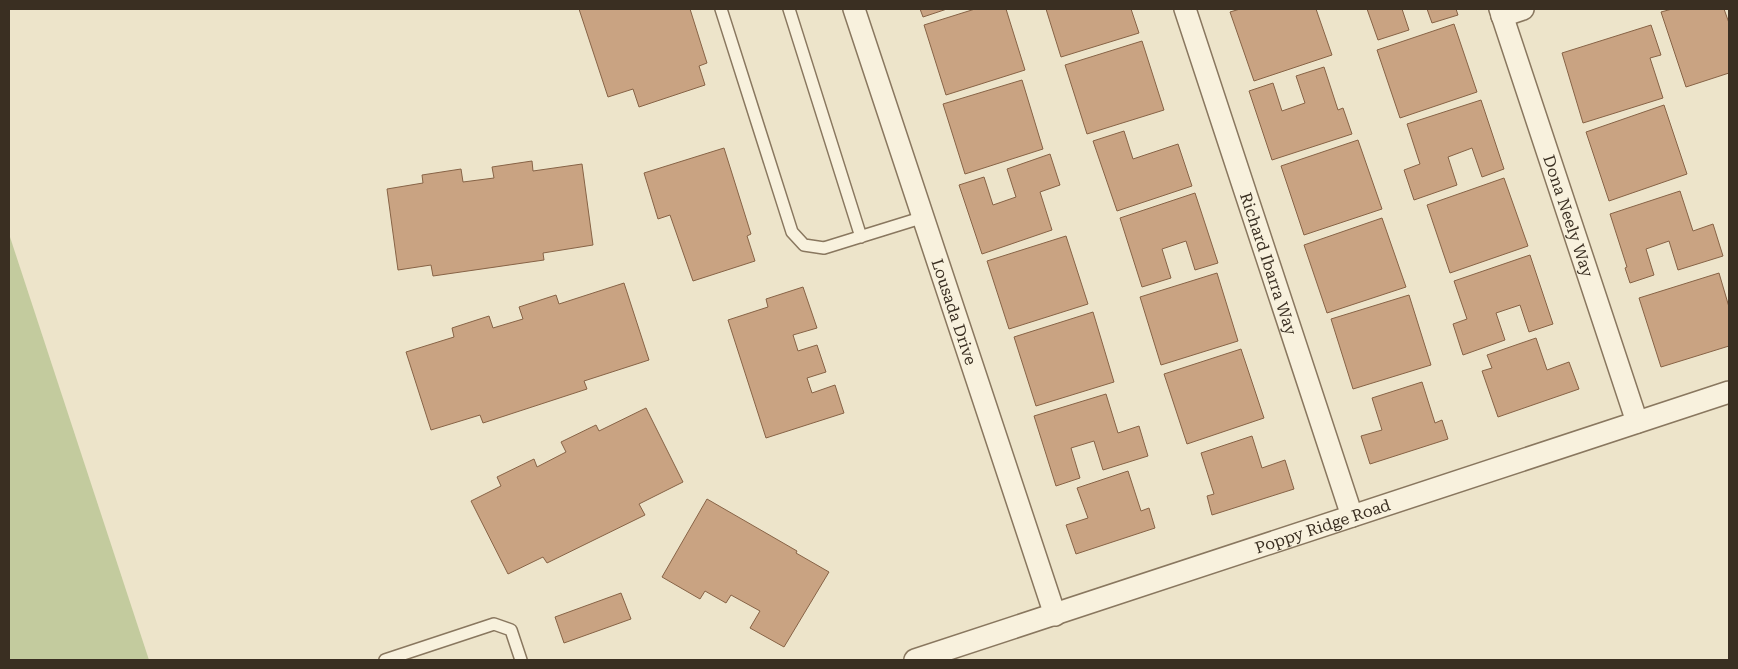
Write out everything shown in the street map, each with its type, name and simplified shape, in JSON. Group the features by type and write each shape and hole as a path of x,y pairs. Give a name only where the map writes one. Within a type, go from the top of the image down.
{"street":[{"name":"Lousada Drive","path":"854,9 1055,615"},
{"name":"Richard Ibarra Way","path":"1185,9 1352,516"},
{"path":"1501,12 1523,9"},
{"name":"Dona Neely Way","path":"1501,12 1638,422"},
{"name":"Poppy Ridge Road","path":"915,660 1729,392"}],"lane":[{"path":"721,9 792,232 804,244 824,248 924,217"},
{"path":"789,9 861,237"},
{"path":"385,660 494,624 511,630 521,660"}],"green space":[{"path":"9,234 149,660 9,660"}],"building":[{"path":"579,9 690,9 707,63 699,66 705,85 639,107 633,89 608,97"},
{"path":"920,9 947,9 923,17"},
{"path":"975,9 1006,9 1025,70 946,95 924,25"},
{"path":"1046,9 1131,9 1139,33 1061,57"},
{"path":"1240,9 1316,9 1332,55 1254,81 1230,12"},
{"path":"1367,9 1402,9 1409,30 1378,40"},
{"path":"1427,9 1456,9 1458,15 1432,23"},
{"path":"1672,9 1724,9 1729,23 1729,73 1686,87 1661,12"},
{"path":"1454,24 1477,92 1400,118 1377,50"},
{"path":"1651,25 1661,55 1650,58 1663,98 1583,123 1562,53"},
{"path":"1142,41 1164,110 1087,134 1065,65"},
{"path":"1324,67 1338,110 1343,108 1352,134 1272,160 1249,91 1273,83 1282,111 1305,103 1296,76"},
{"path":"1022,80 1043,149 965,174 943,104"},
{"path":"1481,100 1504,169 1482,177 1472,148 1448,157 1457,185 1414,200 1404,170 1420,164 1407,124"},
{"path":"1664,105 1687,174 1609,201 1586,132"},
{"path":"1124,131 1133,159 1178,144 1192,186 1117,211 1093,141"},
{"path":"1358,140 1382,209 1304,235 1281,166"},
{"path":"724,148 751,234 747,236 755,261 693,281 670,215 658,219 644,173"},
{"path":"1050,154 1060,185 1040,192 1052,230 982,254 959,185 984,177 993,205 1016,197 1007,169"},
{"path":"532,161 533,171 582,164 593,245 543,253 544,260 433,276 431,265 398,270 387,189 423,183 422,175 461,169 463,182 494,178 492,167"},
{"path":"1504,178 1528,246 1450,273 1427,205"},
{"path":"1680,191 1693,231 1713,224 1723,256 1678,270 1669,241 1646,249 1654,275 1630,283 1625,268 1627,267 1610,214"},
{"path":"1195,193 1218,263 1195,270 1186,241 1162,249 1171,278 1142,287 1120,218"},
{"path":"1382,218 1406,287 1327,313 1304,245"},
{"path":"1066,236 1088,304 1009,329 987,261"},
{"path":"1530,255 1553,324 1529,332 1520,305 1496,313 1505,340 1463,355 1453,324 1467,319 1454,281"},
{"path":"1217,273 1238,341 1161,365 1140,297"},
{"path":"1719,273 1729,307 1729,346 1661,367 1639,298"},
{"path":"624,283 649,360 584,381 587,389 483,423 480,415 431,430 406,352 454,337 452,328 489,316 493,328 523,319 519,307 556,295 559,304"},
{"path":"803,287 817,328 793,335 798,351 817,345 826,372 807,378 812,393 835,385 844,413 766,438 728,320 768,307 766,299"},
{"path":"1409,295 1431,365 1353,389 1331,319"},
{"path":"1093,312 1114,382 1036,406 1014,337"},
{"path":"1536,338 1547,370 1569,362 1579,389 1498,417 1482,371 1492,368 1487,355"},
{"path":"1241,349 1264,418 1187,444 1164,374"},
{"path":"1422,382 1435,423 1442,420 1448,439 1370,464 1361,436 1382,430 1372,398"},
{"path":"1106,394 1118,433 1139,426 1148,456 1103,470 1094,441 1071,448 1080,478 1056,486 1034,416"},
{"path":"646,408 683,482 639,504 645,515 547,563 543,557 508,574 471,501 501,486 497,477 534,459 537,467 566,452 561,442 596,425 599,431"},
{"path":"1252,436 1262,468 1285,460 1294,489 1212,515 1207,496 1214,494 1201,453"},
{"path":"1128,471 1141,511 1149,508 1155,528 1076,554 1066,525 1088,518 1077,488"},
{"path":"707,499 797,551 796,553 829,572 784,647 750,628 760,611 731,595 726,603 705,591 700,599 662,577"},
{"path":"621,593 631,619 564,643 555,617"}]}
